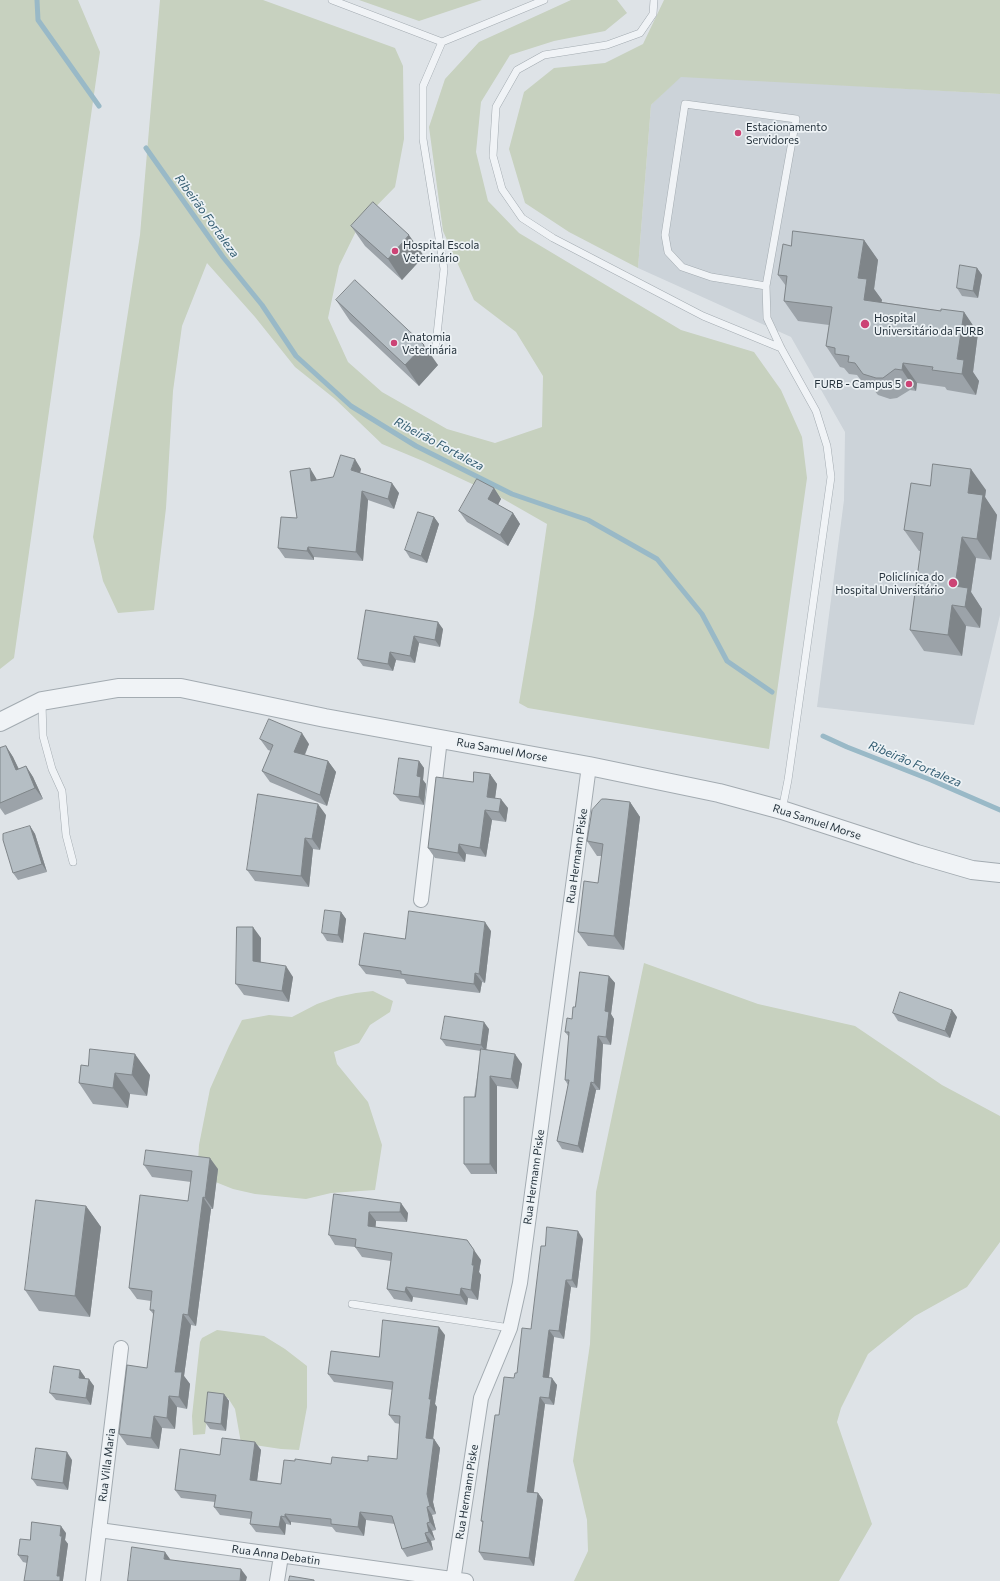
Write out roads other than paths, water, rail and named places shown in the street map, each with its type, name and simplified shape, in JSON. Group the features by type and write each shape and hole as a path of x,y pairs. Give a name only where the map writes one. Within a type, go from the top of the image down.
{"street":[{"name":"Rua Samuel Morse","path":"0,722 42,701 118,688 181,688 325,718 589,766 719,793 782,810 972,870 1000,873"},
{"path":"421,900 440,739"},
{"name":"Rua Hermann Piske","path":"458,1580 481,1398 510,1328 520,1283 589,766"},
{"name":"Rua Villa Maria","path":"94,1581 121,1348"},
{"name":"Rua Anna Debatin","path":"99,1530 458,1580"},
{"path":"278,1581 281,1556"}],"lane":[{"path":"332,0 442,42 544,0"},
{"path":"654,0 653,14 640,33 607,45 544,55 517,70 496,107 493,156 502,189 522,218 553,238 703,316 781,348"},
{"path":"436,344 444,269 423,139 423,86 442,42"},
{"path":"766,286 711,277 682,266 668,252 665,235 685,104 796,119 766,286 768,318 781,348 816,411 828,446 831,478 788,780 782,810"},
{"path":"42,701 43,736 52,769 62,791 66,835 73,862"},
{"path":"352,1304 510,1328"}],"waterway":[{"name":"Ribeirão Fortaleza","path":"37,0 38,20 99,106"},
{"name":"Ribeirão Fortaleza","path":"146,148 223,257 262,305 296,356 351,406 416,446 512,494 588,520 657,559 702,614 727,661 772,692"},
{"name":"Ribeirão Fortaleza","path":"823,736 1000,810"}],"place":[{"name":"Estacionamento Servidores","path":"738,133"},
{"name":"Hospital Escola Veterinário","path":"395,251"},
{"name":"Hospital Universitário da FURB","path":"865,324"},
{"name":"Anatomia Veterinária","path":"394,343"},
{"name":"FURB - Campus 5","path":"909,384"},
{"name":"Policlínica do Hospital Universitário","path":"953,583"}]}
